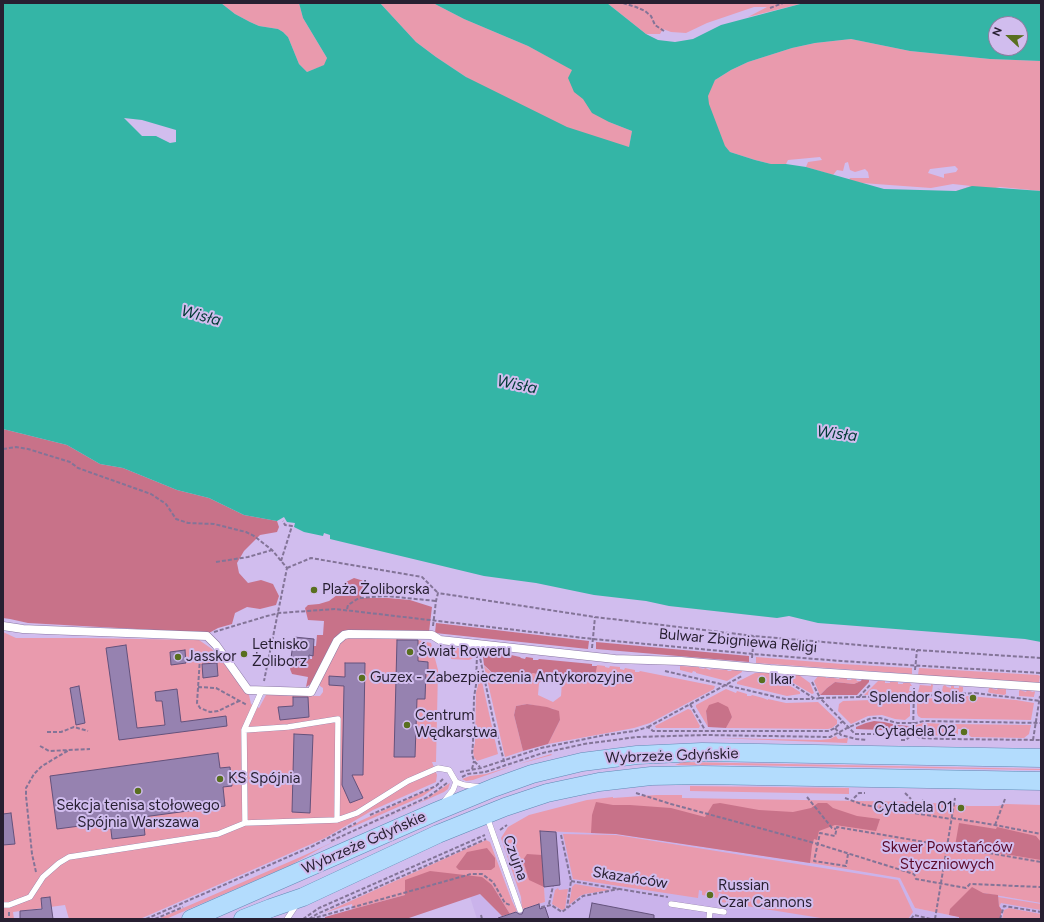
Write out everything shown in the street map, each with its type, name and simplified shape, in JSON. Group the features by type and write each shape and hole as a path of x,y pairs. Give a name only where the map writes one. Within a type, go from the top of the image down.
{"main road":[{"name":"Wybrzeże Gdyńskie","path":"191,919 493,788 532,774 582,762 622,756 702,752 1041,758"},
{"name":"Wybrzeże Gdyńskie","path":"243,919 303,897 438,834 524,800 599,782 651,776 702,775 1041,781"},
{"path":"269,919 303,897"}],"street":[{"path":"3,626 22,629 207,636 216,645 248,690 311,692 337,641 344,635 432,635 440,640 615,659 681,661 807,672 975,683 1041,691"}],"lane":[{"path":"245,823 244,730 262,690"},
{"path":"244,730 288,727 338,719 337,820"},
{"path":"3,905 9,905 30,897 43,876 58,863 69,857 218,834 245,823 337,820 357,813 408,781 433,769 442,767 449,770 455,781 453,790 435,812"},
{"path":"455,781 471,786 493,788"},
{"name":"Czujna","path":"486,815 520,910"},
{"path":"288,919 303,897"},
{"name":"Skazańców","path":"671,904 724,912"},
{"path":"708,919 710,910"}],"path":[{"path":"623,3 636,6 644,11 651,16 654,25 664,32"},
{"path":"770,8 783,3"},
{"path":"3,449 16,447 28,449 70,462 78,468 151,494 166,504 176,519 188,523 214,524 246,532 254,536 272,550 287,568"},
{"path":"281,561 292,526 285,525 283,521"},
{"path":"216,562 248,557 272,550"},
{"path":"287,568 311,558 422,577 438,593 595,617 754,636 917,650 1041,658"},
{"path":"262,690 287,568"},
{"path":"432,635 438,593"},
{"path":"347,609 348,605 359,598 386,596 436,601"},
{"name":"Bulwar Zbigniewa Religi","path":"218,630 279,613 335,608 593,639 753,654 1041,673"},
{"path":"591,656 595,617"},
{"path":"648,727 727,685 754,667 754,636"},
{"path":"478,644 472,754 474,761 481,768"},
{"path":"478,644 493,719 505,765"},
{"path":"906,740 913,734 917,650"},
{"path":"200,658 197,703 200,708 204,711 218,711 239,701"},
{"path":"770,669 815,698"},
{"path":"664,670 785,700 975,694 1040,701"},
{"path":"807,672 820,698 849,727 855,734 856,739 841,735 835,728"},
{"path":"859,697 878,676"},
{"path":"938,695 939,681"},
{"path":"975,683 975,694"},
{"path":"198,687 216,688 254,708"},
{"path":"1033,740 1041,691"},
{"path":"690,704 705,730"},
{"path":"781,735 830,737 849,727 872,718 880,718 897,723 924,721 1041,723"},
{"path":"47,732 62,732 74,727 88,731"},
{"path":"855,734 913,734 920,738 946,739 1041,740"},
{"path":"40,746 49,751 90,749"},
{"path":"39,883 32,854 26,788 34,774 42,766 69,750"},
{"path":"472,769 474,761"},
{"path":"329,842 428,797 449,782 455,781"},
{"path":"635,792 671,804 818,844 914,874 916,878 966,888 970,884 1041,887"},
{"path":"854,798 859,793"},
{"path":"905,793 911,799"},
{"path":"807,797 832,828 1041,862"},
{"path":"845,798 864,805 995,825 1041,834"},
{"path":"935,919 956,798"},
{"path":"923,799 923,814"},
{"path":"995,825 1005,799"},
{"path":"836,829 835,836 820,834 814,861 846,866 848,854"},
{"path":"303,919 327,905 486,834 493,833"},
{"path":"310,919 317,914 490,837 493,833"},
{"path":"561,835 571,881 566,910"},
{"path":"155,919 322,845"},
{"path":"310,919 471,874 482,874 493,882 507,905 517,902"},
{"name":"Skazańców","path":"571,881 673,897 671,904"},
{"path":"549,904 553,886"},
{"path":"549,904 562,912 583,896 620,889"},
{"path":"542,908 549,904"},
{"path":"1000,919 1004,906 1041,912"},
{"path":"481,915 482,919"},
{"path":"911,919 914,915 917,918 932,919"}],"shaded area":[{"path":"3,429 67,445 100,464 123,468 177,490 209,498 244,515 277,521 279,527 277,532 260,535 244,551 237,563 239,573 248,583 261,580 273,584 279,596 276,605 260,609 247,607 235,613 232,624 218,628 209,633 28,623 3,618"},
{"path":"354,578 364,581 361,598 410,600 432,607 429,632 344,631 336,637 311,684 306,687 308,677 292,674 290,669 293,658 312,659 313,646 316,646 317,635 323,635 324,621 308,620 305,608 308,605 329,601 341,592 346,582"},
{"path":"436,623 589,641 588,649 435,633"},
{"path":"596,642 749,656 749,662 596,649"},
{"path":"491,653 506,655 506,657 511,657 511,655 525,659 526,657 533,658 533,660 539,659 592,664 592,666 597,666 595,676 587,678 557,679 533,673 514,683 501,681 484,665 483,657 486,654"},
{"path":"862,679 869,680 869,682 857,695 820,695 835,682 854,684"},
{"path":"718,702 728,707 732,717 726,728 708,727 706,711 709,705"},
{"path":"527,704 547,707 559,711 560,720 548,744 523,751 514,715 516,706"},
{"path":"874,721 909,727 904,731 856,729 856,727"},
{"path":"596,802 613,805 671,808 705,817 713,804 720,803 759,810 793,812 811,808 818,803 827,803 833,808 857,816 880,819 876,831 835,825 819,831 817,840 814,839 812,846 810,863 616,834 591,833 592,815"},
{"path":"959,823 996,829 997,827 1036,836 1041,842 1041,860 955,846"},
{"path":"540,831 616,834 900,878 915,908 959,917 983,893 1041,903 1041,919 477,919 470,897 480,894 502,916 545,902"},
{"path":"487,848 495,858 495,867 491,870 459,870 456,867 467,852"},
{"path":"527,854 542,855 544,887 529,880 523,860"},
{"path":"430,871 482,877 492,885 510,914 502,916 480,894 406,919 325,919 325,917 405,895 405,880"},
{"path":"972,887 983,893 998,895 999,906 1002,910 1000,919 959,919 959,917 949,915 950,909"}],"green space":[{"path":"221,3 299,3 303,18 327,58 325,65 307,72 299,64 288,37 283,32 278,29 259,26 250,22 235,14"},
{"path":"380,3 433,3 464,19 528,46 573,70 609,122 632,131 629,147 559,139 416,42"},
{"path":"607,3 804,3 748,17 767,7 754,7 707,23 686,33 671,32 663,29 660,34 646,34"},
{"path":"851,39 910,51 990,59 1041,61 1041,191 1000,187 963,195 952,191 971,186 953,184 931,188 862,183 849,180 850,178 869,178 868,172 865,169 855,172 850,170 848,162 845,163 843,171 837,170 833,175 806,167 808,162 822,160 820,157 788,160 786,164 771,164 730,152 716,138 704,99 715,80 748,62 792,48 815,43","holes":["955,166 958,169 956,172 944,174 944,178 928,173 930,169"]},
{"name":"KS Spójnia","path":"3,632 16,638 199,640 212,649 249,695 251,704 259,708 266,695 320,696 323,692 323,688 320,686 320,682 340,642 343,639 350,637 418,640 431,643 438,670 436,762 432,762 437,775 436,782 373,810 325,838 140,919 69,919 65,905 13,912 14,919 3,919"},
{"path":"453,647 463,649 463,658 469,658 470,653 473,658 469,660 451,659"},
{"path":"756,657 912,668 912,674 756,663"},
{"path":"597,665 609,668 610,666 620,667 620,669 624,670 625,668 635,670 635,672 640,671 715,686 714,689 650,723 634,728 548,744 560,720 554,709 527,704 516,706 514,715 523,751 505,757 484,666 501,681 514,683 533,673 550,678 539,683 538,695 553,702 561,696 562,682 557,679 587,678 594,676"},
{"path":"680,666 742,672 727,681 693,671 692,673 680,670"},
{"path":"479,668 498,754 477,761 474,757 473,751 475,743 476,692 478,686"},
{"path":"919,668 1040,676 1039,683 918,675"},
{"path":"755,673 769,673 800,692 800,694 787,696 737,684 737,682"},
{"path":"785,674 799,675 810,683 814,693 812,694 785,678"},
{"path":"819,675 825,676 826,678 834,677 839,679 840,677 851,680 852,678 856,679 857,681 861,681 854,684 835,682 820,695 814,681"},
{"path":"878,681 885,681 885,683 898,682 898,684 910,683 912,686 910,686 909,691 912,691 910,694 864,695"},
{"path":"920,684 933,685 932,692 919,694"},
{"path":"945,685 951,688 951,686 954,686 954,688 959,688 959,686 963,687 963,691 944,693 942,691 943,686"},
{"path":"989,688 997,690 998,688 1006,689 1006,694 990,693 988,692"},
{"path":"726,689 736,693 737,691 747,694 747,696 752,695 768,700 786,703 818,702 837,720 837,724 828,729 726,728 732,716 706,711 708,727 696,705"},
{"path":"1020,690 1026,692 1027,690 1034,691 1034,697 1019,696"},
{"path":"968,696 1034,703 1031,720 921,718 918,716 917,702 920,699"},
{"path":"876,699 890,699 891,701 895,701 895,699 908,699 910,701 910,716 905,720 882,715 868,716 851,724 838,711 839,704 843,701 871,700 872,702 876,701"},
{"path":"688,709 691,710 700,726 699,728 656,728 655,726"},
{"path":"923,723 1031,725 1029,734 1024,738 971,737 969,735 969,729 958,729 958,734 955,736 922,735 916,732 916,725"},
{"path":"836,736 838,739 848,738 847,743 716,738 820,740 830,739"},
{"path":"551,754 552,755 517,764"},
{"path":"683,762 1041,769 1041,770 675,765"},
{"path":"513,766 473,780 466,781 462,779 470,776 486,774"},
{"path":"450,783 448,789 444,792 361,829 423,801"},
{"path":"437,786 423,796 348,829 360,821"},
{"path":"690,786 849,788 849,794 690,791"},
{"name":"Skwer Powstańców Styczniowych","path":"656,795 682,795 682,798 921,802 969,806 998,806 1006,804 1041,805 1041,903 983,893 959,917 915,908 900,878 616,834 540,831 545,902 522,909 521,897 501,838 508,827 529,815 587,800"},
{"path":"351,834 323,847 291,865 166,919 158,919 305,855"},
{"path":"563,834 616,835 898,880 913,912 908,919 827,919 721,902 722,894 719,893 718,898 712,897 712,892 709,892 708,896 702,895 702,891 699,890 698,898 573,879"},
{"path":"486,840 490,842 517,911 510,914 492,885 405,895 353,909 352,904 324,913"},
{"path":"575,884 611,890 585,894 569,905 572,887"},
{"path":"558,888 559,890 568,889 565,909 562,910 552,904 555,890"},
{"path":"998,897 1041,904 1041,910 1001,903 999,907"},
{"path":"1009,908 1041,914 1041,919 1002,919 1004,910"}],"water":[{"name":"Wisła","path":"3,3 221,3 235,14 250,22 259,26 278,29 283,32 288,37 299,64 307,72 324,65 327,58 303,18 299,3 380,3 416,42 466,77 567,127 629,147 632,131 609,122 592,113 583,99 574,92 568,78 572,70 528,46 464,19 433,3 607,3 646,34 658,40 675,42 693,39 721,25 804,3 1041,3 1041,61 990,59 910,51 851,39 815,43 792,48 748,62 715,80 708,96 709,104 725,146 730,152 755,160 771,164 786,164 806,167 884,189 956,191 972,186 1041,191 1041,642 1025,639 818,623 789,616 777,618 669,606 646,601 594,595 536,583 484,576 330,539 330,535 324,533 323,536 304,532 294,527 295,523 287,522 284,517 277,521 244,515 209,498 177,490 123,468 100,464 67,445 3,429","holes":["124,118 142,120 176,130 176,142 170,143 156,136 142,136"]}],"building":[{"path":"294,637 314,639 313,656 309,655 309,659 291,658"},
{"path":"397,640 418,640 418,661 428,662 425,699 417,699 415,757 394,757"},
{"path":"126,645 137,728 165,725 162,701 156,701 155,692 177,689 181,722 226,716 227,726 119,740 106,648"},
{"name":"Jasskor","path":"185,650 186,663 171,665 170,652"},
{"path":"217,663 218,676 203,678 202,664"},
{"path":"345,663 365,663 363,775 352,775 363,798 350,803 342,785 344,686 329,685 329,676 345,677"},
{"path":"79,686 85,723 76,725 70,688"},
{"path":"293,697 308,697 309,717 280,720 278,707 293,706"},
{"path":"294,734 313,735 310,813 292,812"},
{"name":"Sekcja tenisa stołowego Spójnia Warszawa","path":"218,753 220,768 230,767 232,786 223,787 225,806 143,817 145,835 112,839 110,822 57,829 50,776"},
{"path":"11,813 15,844 3,845 3,814"},
{"path":"540,831 556,832 560,885 544,887"},
{"path":"50,897 53,919 20,919 20,911 42,909 41,898"},
{"path":"592,903 654,915 654,919 589,919"},
{"path":"539,904 540,909 545,907 549,919 498,918 516,912 522,914 524,909"}],"place":[{"name":"Plaża Żoliborska","path":"314,590"},
{"name":"Świat Roweru","path":"410,652"},
{"name":"Letnisko Żoliborz","path":"244,654"},
{"name":"Jasskor","path":"178,657"},
{"name":"Guzex - Zabezpieczenia Antykorozyjne","path":"362,678"},
{"name":"Ikar","path":"762,680"},
{"name":"Splendor Solis","path":"973,698"},
{"name":"Centrum Wędkarstwa","path":"407,725"},
{"name":"Cytadela 02","path":"964,732"},
{"name":"KS Spójnia","path":"220,779"},
{"name":"Sekcja tenisa stołowego Spójnia Warszawa","path":"138,791"},
{"name":"Cytadela 01","path":"961,808"},
{"name":"Russian Czar Cannons","path":"710,895"}]}
